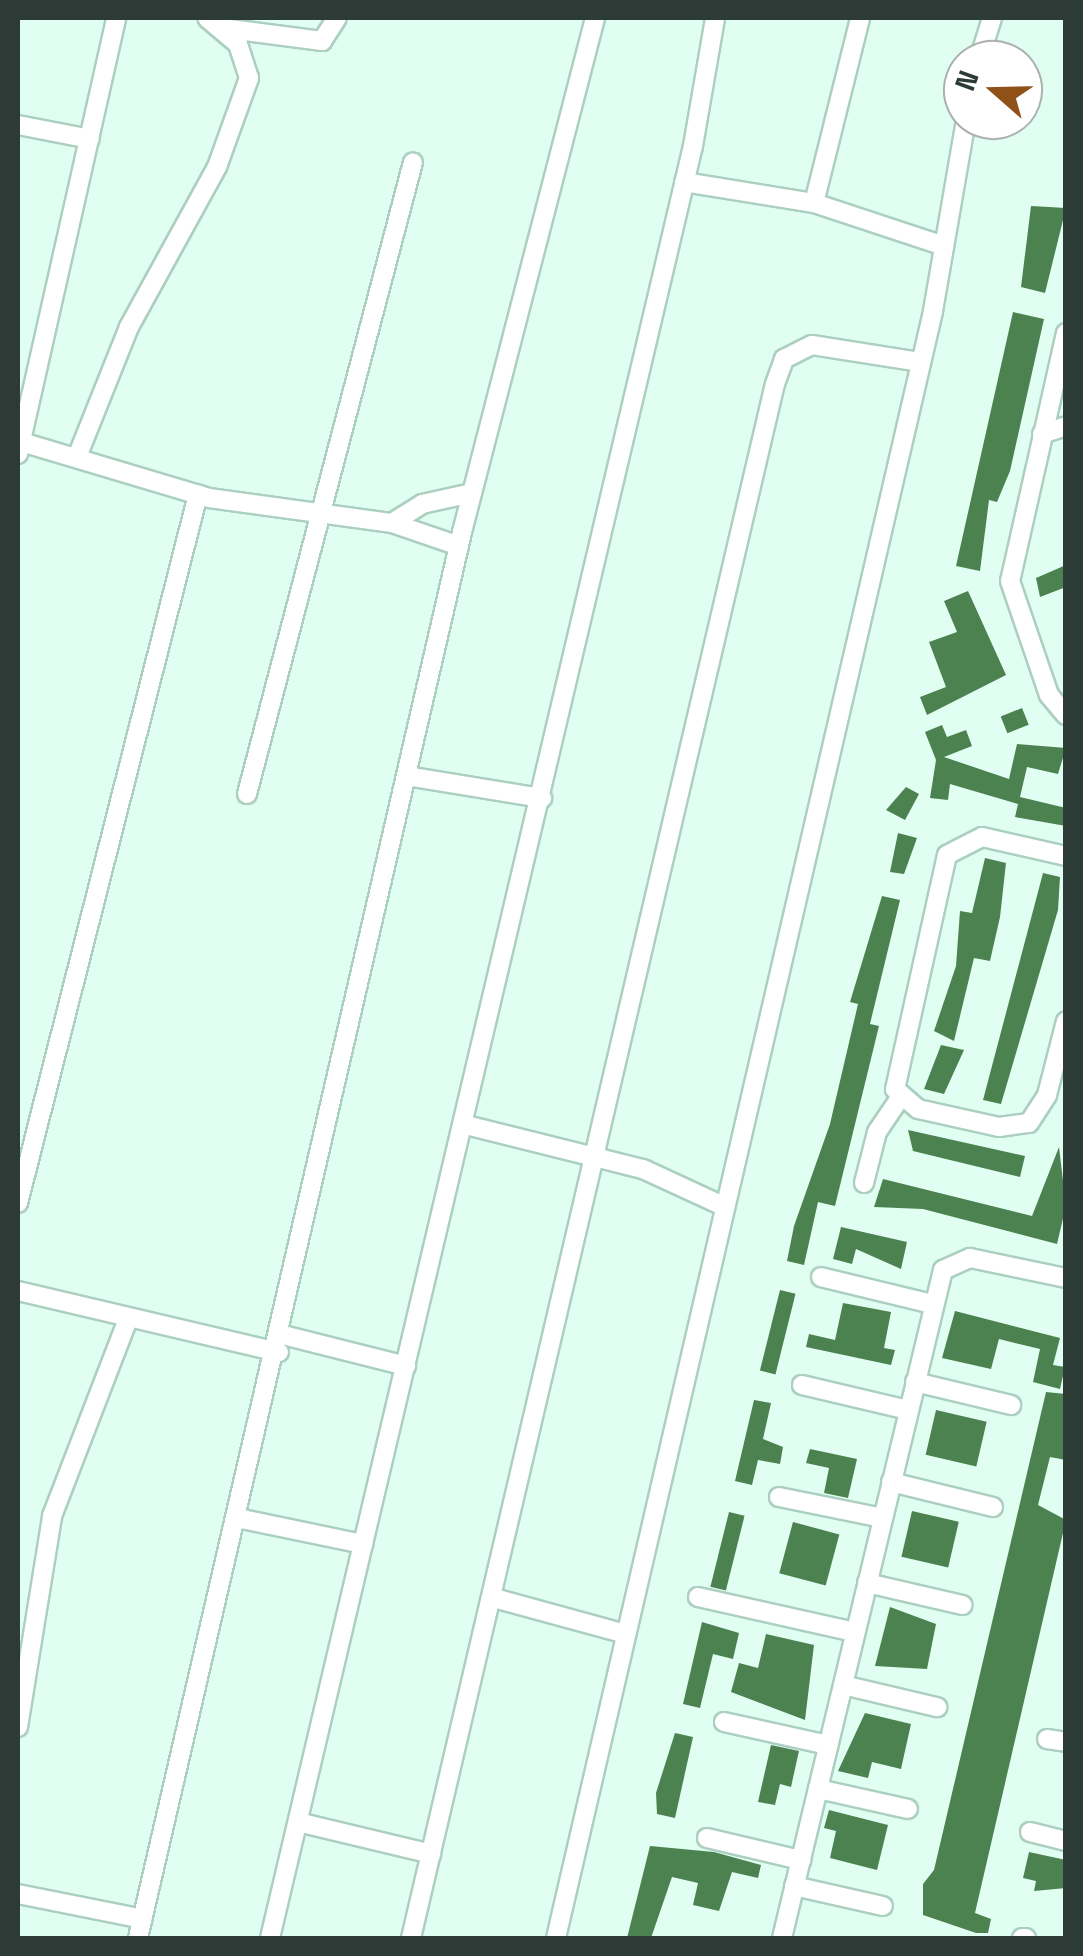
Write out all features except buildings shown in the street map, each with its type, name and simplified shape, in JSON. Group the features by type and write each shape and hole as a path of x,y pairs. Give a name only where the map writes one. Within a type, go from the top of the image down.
{"street":[{"path":"116,18 90,139 44,308 19,446 77,457 198,494 322,518 392,523 460,546"},
{"path":"213,23 322,41 337,18"},
{"path":"138,1938 281,1343 472,493 595,18"},
{"path":"270,1938 542,798 684,182 715,18"},
{"path":"814,203 860,18"},
{"path":"213,23 247,61"},
{"path":"77,457 129,327 218,167 247,61 270,35"},
{"path":"18,124 90,139"},
{"path":"556,1938 921,362 963,140"},
{"path":"247,794 322,518 360,337 412,162"},
{"path":"684,182 814,203 944,246"},
{"path":"1066,333 1010,581 1049,696 1066,715"},
{"path":"410,1938 494,1598 784,359 812,345 921,362"},
{"path":"1042,434 1066,426"},
{"path":"392,523 422,504 472,493"},
{"path":"18,1202 198,494"},
{"path":"408,776 542,798"},
{"path":"864,1183 876,1132 900,1098 895,1077 947,855 982,838 1066,856"},
{"path":"900,1098 998,1127 1029,1123 1047,1095 1066,1021"},
{"path":"466,1125 596,1155 723,1206"},
{"path":"782,1938 943,1270 960,1258 1066,1278"},
{"path":"821,1277 933,1304"},
{"path":"18,1291 128,1318 406,1366"},
{"path":"18,1726 52,1516 128,1318"},
{"path":"914,1382 1011,1404"},
{"path":"802,1385 908,1410"},
{"path":"890,1482 994,1507"},
{"path":"779,1497 882,1518"},
{"path":"237,1518 363,1544"},
{"path":"866,1584 962,1605"},
{"path":"698,1597 855,1632"},
{"path":"494,1598 626,1634"},
{"path":"843,1685 938,1706"},
{"path":"724,1722 828,1745"},
{"path":"818,1789 908,1810"},
{"path":"298,1822 431,1854"},
{"path":"1030,1832 1066,1841"},
{"path":"707,1838 801,1860"},
{"path":"794,1886 883,1906"},
{"path":"18,1894 143,1919"}]}
